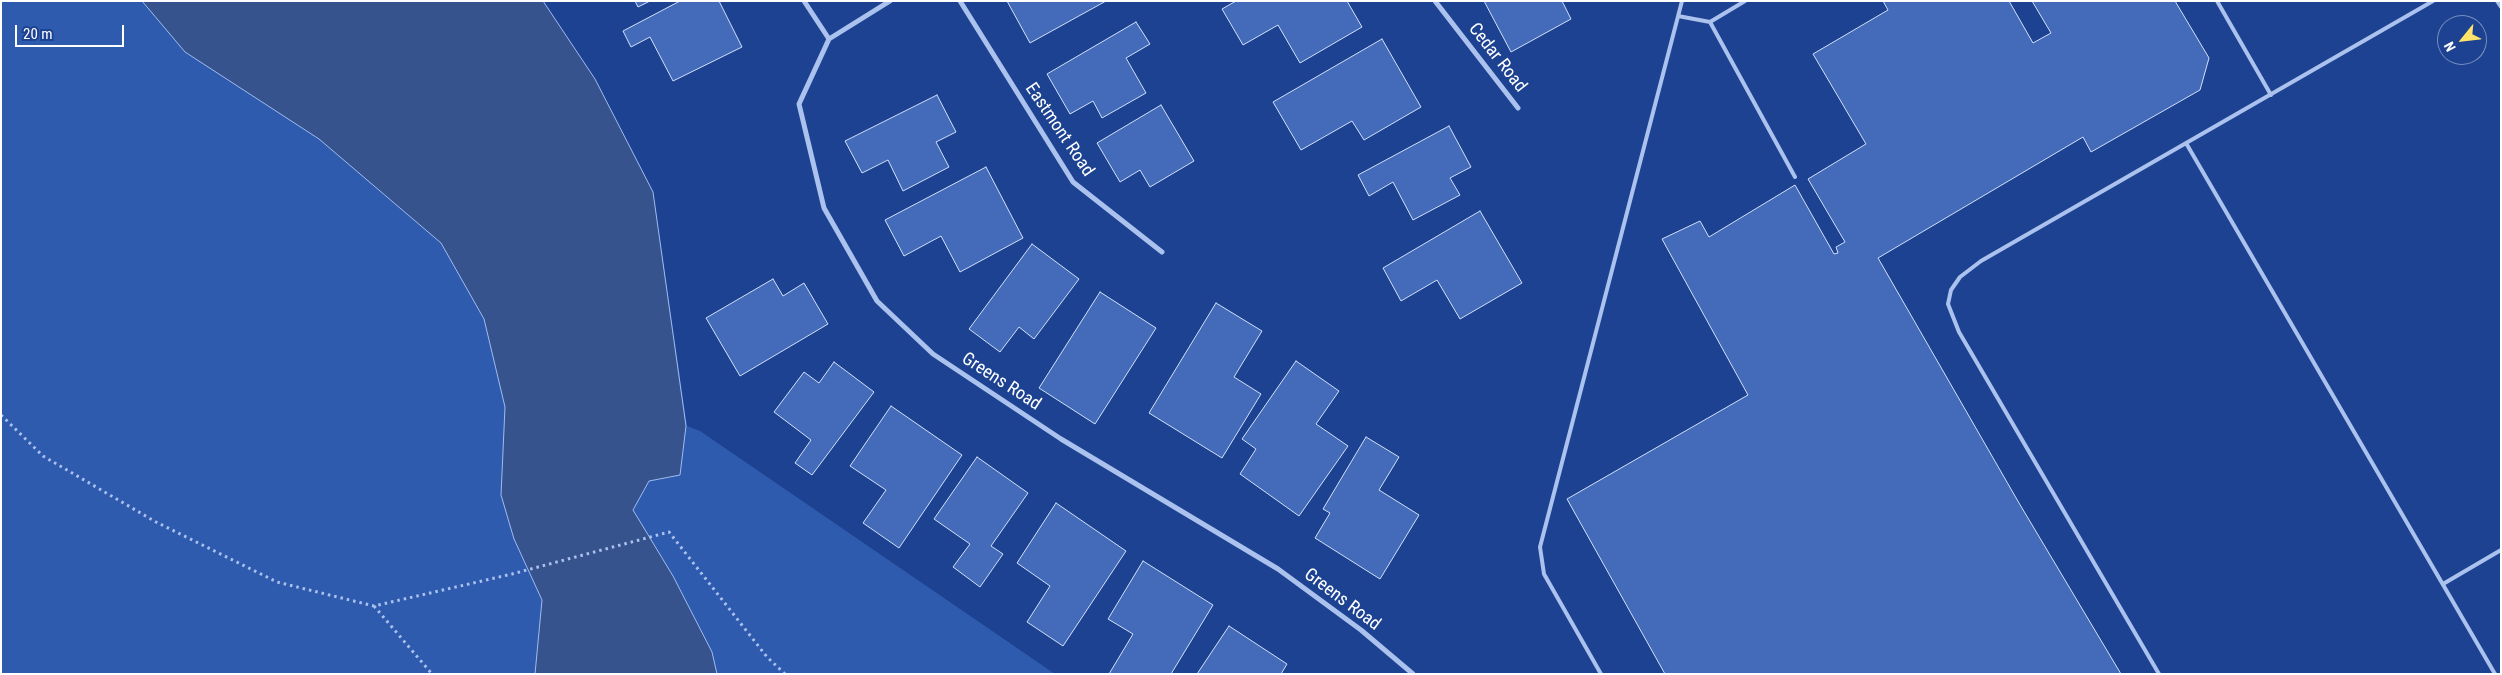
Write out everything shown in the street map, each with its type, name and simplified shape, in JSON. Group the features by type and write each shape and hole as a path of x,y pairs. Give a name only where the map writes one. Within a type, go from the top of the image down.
{"street":[{"path":"804,1 829,39 890,1"},
{"name":"Eastmont Road","path":"960,1 1073,182 1162,252"},
{"name":"Cedar Road","path":"1436,1 1518,108"},
{"name":"Greens Road","path":"829,39 799,104 824,208 877,301 933,354 1062,439 1278,569 1361,630 1414,674"}],"lane":[{"path":"1601,674 1544,574 1540,547 1682,1"},
{"path":"1678,16 1710,22 1745,1"},
{"path":"2217,1 2271,95"},
{"path":"2159,674 1959,332 1948,304 1951,290 1960,277 1981,261 2433,1"},
{"path":"2497,1 2501,7"},
{"path":"1710,22 1795,176"},
{"path":"2186,143 2495,674"},
{"path":"2442,584 2501,550"}],"path":[{"path":"1,414 43,456 156,522 277,582 374,606 512,574 669,532 767,658 785,674"},
{"path":"374,606 432,674"}],"shaded area":[{"path":"1,1 543,1 595,79 653,192 687,426 700,431 1055,674 1,674"},
{"path":"142,1 543,1 595,79 653,192 686,426 680,475 649,481 633,510 673,576 712,652 717,674 535,674 542,600 514,539 501,495 505,407 484,319 441,243 319,139 185,52"}],"building":[{"path":"635,1 650,1 638,7"},
{"path":"680,1 719,1 742,47 673,81 650,37 631,47 623,31"},
{"path":"1007,1 1106,1 1030,43"},
{"path":"1236,1 1347,1 1362,27 1300,63 1278,25 1243,45 1222,9"},
{"path":"1484,1 1562,1 1571,19 1511,52"},
{"path":"1883,1 2009,1 2033,43 2051,33 2032,1 2175,1 2209,58 2200,90 2091,152 2083,137 1878,258 2019,503 2121,674 1665,674 1567,499 1748,395 1662,239 1700,221 1709,237 1795,185 1834,254 1838,253 1836,247 1845,242 1808,179 1866,144 1813,54 1888,10"},
{"path":"1136,22 1150,44 1126,58 1146,93 1102,118 1093,101 1070,114 1047,74"},
{"path":"1382,39 1421,107 1364,140 1352,121 1301,150 1273,102"},
{"path":"937,95 956,132 936,142 949,167 903,191 888,160 862,173 845,141"},
{"path":"1161,105 1194,161 1150,187 1140,170 1120,182 1097,143"},
{"path":"1449,126 1471,167 1450,178 1460,195 1413,220 1393,182 1369,196 1358,175"},
{"path":"986,167 1023,238 960,272 941,236 904,256 885,220"},
{"path":"1480,211 1522,283 1460,319 1437,280 1401,301 1383,268"},
{"path":"1032,244 1079,279 1034,339 1019,327 1000,352 969,329"},
{"path":"773,279 783,296 804,283 828,324 740,376 706,318"},
{"path":"1100,292 1156,328 1095,424 1039,388"},
{"path":"1216,303 1262,331 1234,377 1261,394 1222,458 1149,413"},
{"path":"1296,361 1339,391 1316,424 1348,446 1299,516 1240,474 1256,449 1242,439"},
{"path":"834,362 874,392 812,475 795,463 811,440 774,412 804,372 819,383"},
{"path":"891,406 962,455 899,548 863,523 886,490 850,466"},
{"path":"1366,437 1399,457 1379,490 1419,515 1380,579 1315,538 1330,513 1323,509"},
{"path":"977,457 1028,493 991,546 1003,554 980,587 953,567 970,544 934,519"},
{"path":"1056,503 1126,551 1063,646 1027,622 1050,586 1017,563"},
{"path":"1143,561 1213,605 1171,674 1109,674 1133,634 1108,619"},
{"path":"1229,626 1287,664 1281,674 1197,674"}]}
